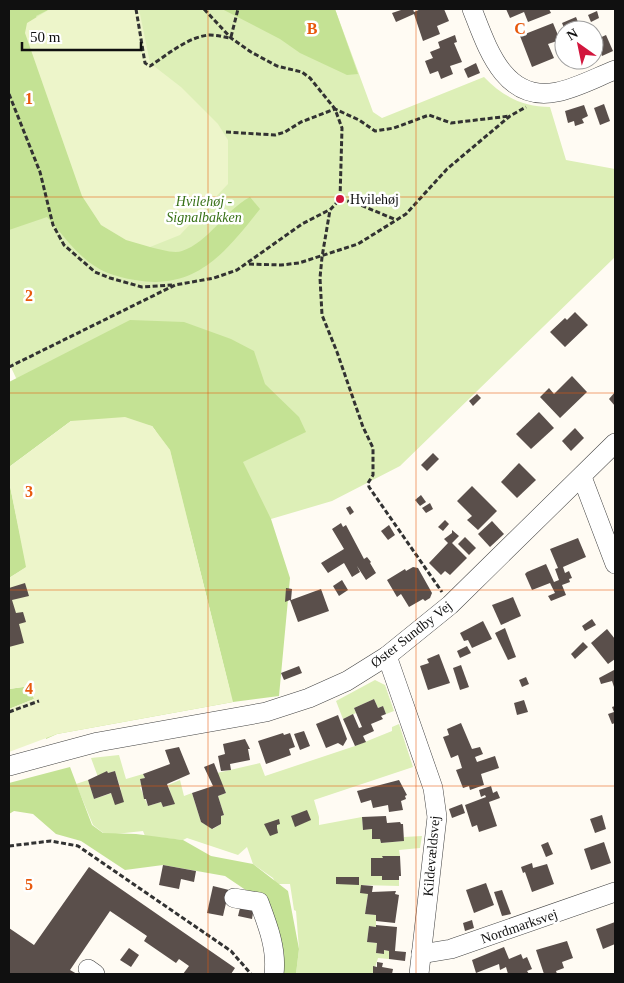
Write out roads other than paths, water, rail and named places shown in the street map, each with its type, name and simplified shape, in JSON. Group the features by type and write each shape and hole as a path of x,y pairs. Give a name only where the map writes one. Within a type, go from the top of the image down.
{"street":[{"path":"472,9 493,60 510,80 523,90 556,92 615,70"},
{"name":"Øster Sundby Vej","path":"9,766 98,742 266,712 309,698 346,681 387,656 450,604 615,443"},
{"path":"582,477 615,564"},
{"name":"Kildevældsvej","path":"387,656 433,788 436,817 419,974"},
{"name":"Nordmarksvej","path":"421,954 451,949 615,892"},
{"path":"234,898 259,902 276,957 274,974"}],"place":[{"name":"Hvilehøj","path":"340,199"}],"park label":[{"name":"Hvilehøj - Signalbakken","path":"204,210"}]}
